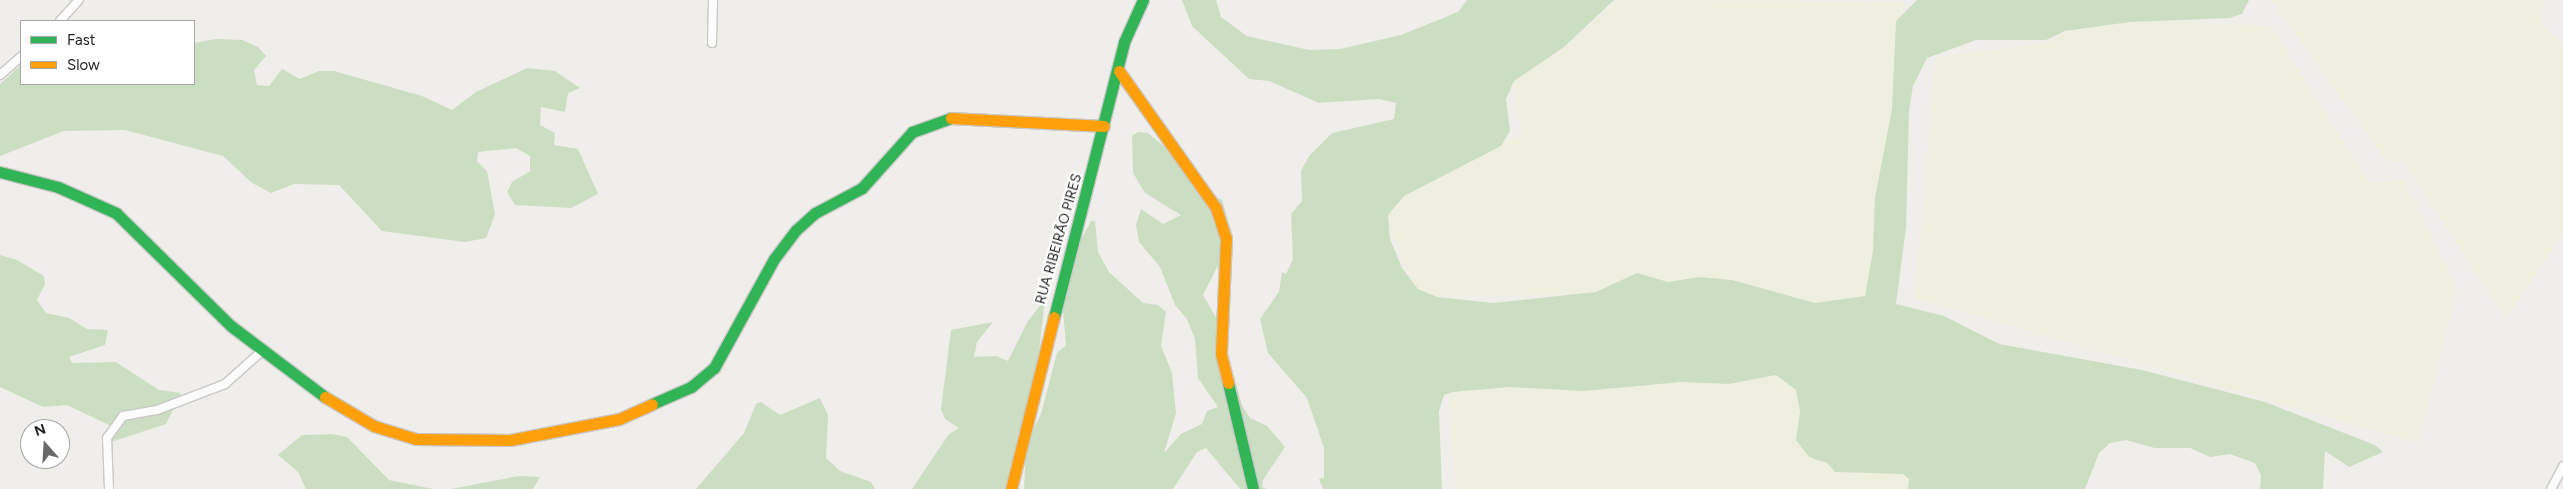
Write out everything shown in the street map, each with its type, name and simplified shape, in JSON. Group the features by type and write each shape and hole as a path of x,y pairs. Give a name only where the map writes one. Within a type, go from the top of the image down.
{"street":[{"path":"61,20 79,0"},
{"path":"712,43 713,0"},
{"name":"RUA RIBEIRÃO PIRES","path":"1011,489 1119,71 1124,42 1143,0"},
{"path":"0,75 20,58"},
{"path":"1119,71 1216,208 1226,238 1222,354 1254,489"},
{"path":"0,172 58,187 116,213 262,351 374,426 416,439 510,440 619,419 663,403 714,368 774,259 796,230 815,212 862,188 912,132 941,118 966,116 1104,126"},
{"path":"109,489 107,438 123,416 156,410 225,384 262,351"},
{"path":"2551,489 2563,466"}],"green space":[{"path":"1182,0 1216,0 1221,17 1247,36 1309,50 1340,49 1401,35 1458,12 1467,0 1614,0 1564,47 1514,81 1506,99 1510,131 1501,146 1404,196 1388,215 1390,239 1402,268 1418,289 1437,297 1493,303 1596,292 1637,273 1668,282 1699,277 1732,280 1815,303 1865,296 1873,251 1875,198 1892,109 1896,21 1917,0 2249,0 2242,14 2229,18 2130,22 2065,31 2046,40 1976,40 1927,58 1913,86 1909,111 1906,228 1896,304 1944,316 1999,344 2142,370 2265,402 2375,445 2383,452 2349,467 2325,451 2323,489 2260,489 2261,475 2255,463 2230,454 2210,457 2190,448 2155,448 2126,440 2110,443 2099,453 2085,489 1908,489 1909,479 1903,474 1835,472 1827,463 1809,457 1796,440 1800,411 1796,390 1776,375 1729,384 1681,382 1584,391 1509,387 1453,392 1444,395 1439,411 1442,489 1323,489 1319,479 1324,478 1324,448 1307,398 1268,353 1260,319 1279,292 1282,272 1286,274 1293,259 1291,214 1302,201 1301,171 1309,156 1332,133 1394,119 1396,103 1379,99 1319,103 1269,81 1249,79 1192,26"},
{"path":"1619,0 1905,2 1891,309 1612,294 1418,297 1378,197 1522,135 1509,62 1553,57"},
{"path":"2271,0 2544,0 2540,22 2563,47 2563,233 2506,320 2405,163 2386,160"},
{"path":"2089,18 2271,26 2369,183 2404,180 2457,289 2418,443 1915,298 1936,57 2048,43"},
{"path":"216,39 242,40 258,47 266,56 254,70 257,85 269,86 282,69 300,79 319,71 334,71 422,96 452,110 476,92 527,68 555,71 580,88 568,93 565,112 541,107 540,125 555,133 554,145 578,149 598,194 571,208 515,205 507,192 512,182 530,171 530,156 516,148 478,152 477,161 487,171 495,214 486,238 465,242 382,231 339,185 294,184 271,193 252,183 223,156 125,130 64,131 0,156 0,84 20,66 20,85 195,85 195,43"},
{"path":"1138,132 1148,133 1171,152 1205,193 1222,200 1233,236 1203,295 1218,321 1242,405 1250,418 1267,426 1285,447 1263,480 1262,487 1267,489 1240,489 1206,448 1197,452 1173,489 1024,489 1026,444 1041,414 1057,353 1066,345 1063,311 1075,251 1091,221 1095,221 1098,252 1109,272 1143,303 1158,305 1166,312 1161,346 1172,373 1176,413 1164,453 1181,434 1202,424 1207,411 1218,407 1198,378 1195,339 1187,319 1175,305 1160,267 1139,242 1136,225 1141,209 1163,224 1181,215 1145,193 1133,173 1132,136"},
{"path":"0,255 17,260 44,276 45,284 37,300 46,313 69,318 87,329 108,330 105,345 69,357 72,363 116,362 159,390 181,393 166,424 108,443 114,431 109,425 67,405 43,407 0,387"},
{"path":"1045,299 1038,363 1005,489 912,489 949,434 959,428 945,419 941,409 951,330 993,322 977,342 974,357 996,356 1008,361 1028,321"},
{"path":"1807,364 1930,469 1929,489 1456,489 1447,379"},
{"path":"820,398 828,415 826,458 840,471 871,482 875,489 696,489 744,433 756,404 761,402 780,415"},
{"path":"332,434 347,437 389,480 433,489 306,489 298,472 278,455 302,435"},
{"path":"519,476 540,477 533,489 451,489"}],"traffic: fast":[{"path":"1054,317 1124,42 1143,0"},
{"path":"652,404 691,387 714,368 774,259 796,230 815,213 862,188 912,132 951,118"},
{"path":"0,172 58,187 116,213 231,326 325,397"},
{"path":"1228,383 1253,489"}],"traffic: slow":[{"path":"1119,71 1216,208 1226,238 1221,354 1228,383"},
{"path":"951,118 1104,126"},
{"path":"1011,489 1054,317"},
{"path":"325,397 374,426 416,439 510,440 619,419 652,404"}]}
